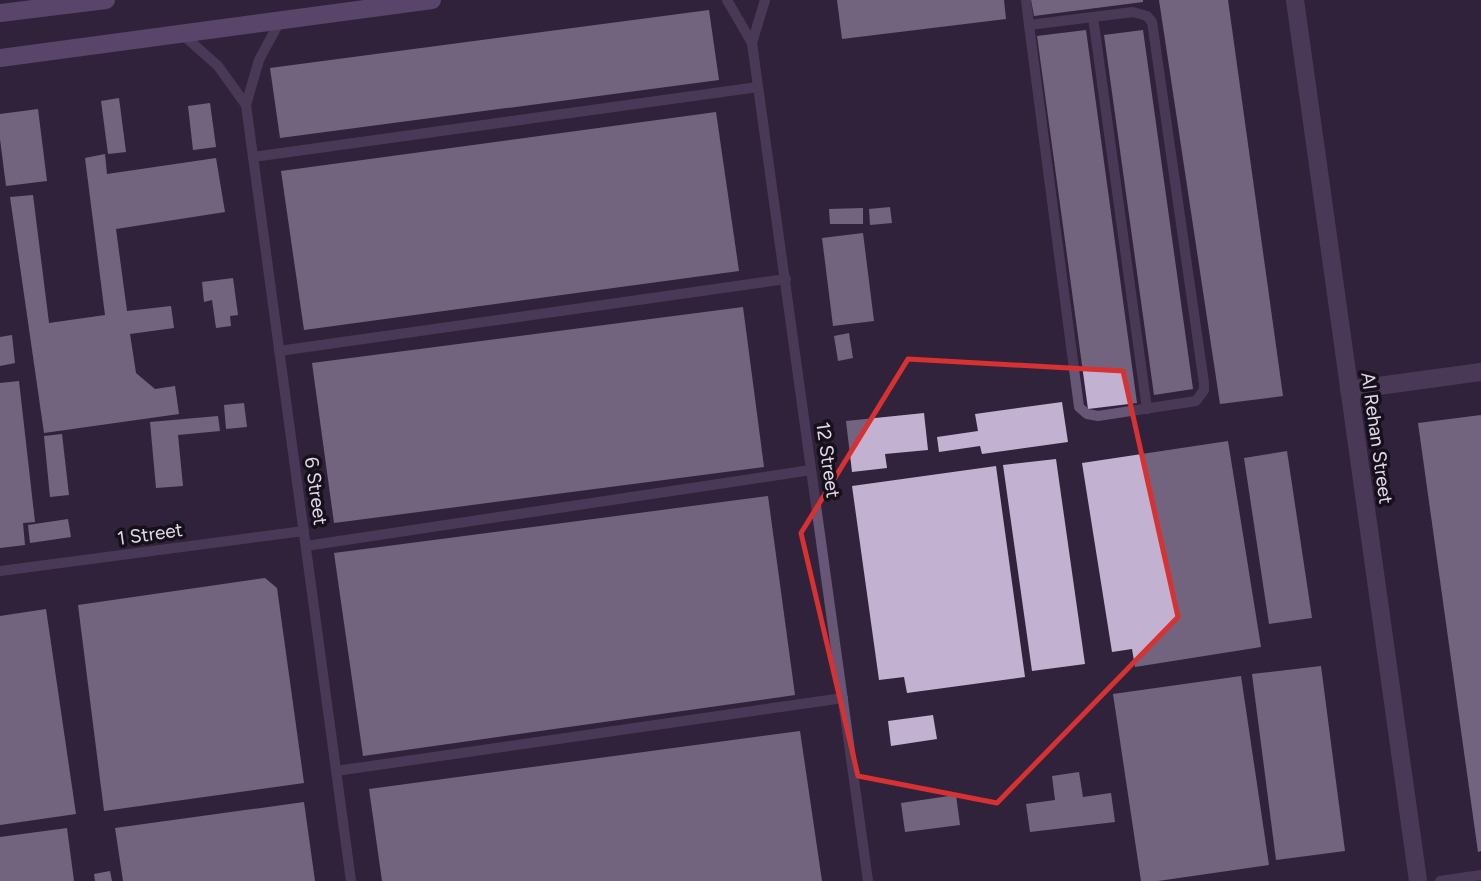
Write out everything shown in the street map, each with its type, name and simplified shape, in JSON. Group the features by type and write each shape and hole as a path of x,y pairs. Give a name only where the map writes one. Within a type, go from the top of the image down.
{"main road":[{"path":"0,13 31,5 106,0"},
{"path":"0,58 432,0"}],"street":[{"name":"Al Rehan Street","path":"1295,0 1418,881"},
{"path":"1349,390 1481,372"}],"lane":[{"name":"12 Street","path":"727,0 752,43 868,881"},
{"name":"12 Street","path":"752,43 765,0"},
{"path":"1026,0 1029,25 1079,407 1092,415 1190,404 1201,396 1204,383 1152,22 1141,13 1029,25"},
{"path":"1093,17 1147,409"},
{"name":"6 Street","path":"281,19 258,60 246,105 351,881"},
{"name":"6 Street","path":"183,34 218,66 246,105"},
{"path":"253,157 758,87"},
{"path":"279,351 786,279"},
{"path":"306,546 811,470"},
{"name":"1 Street","path":"0,571 304,531"},
{"path":"336,771 843,698"},
{"path":"1440,881 1481,876"}],"highlighted area":[{"path":"908,359 1123,371 1178,617 997,803 858,776 801,533"}],"building":[{"path":"837,0 1004,0 1006,19 842,39"},
{"path":"1031,0 1143,0 1143,2 1034,16"},
{"path":"1159,0 1228,0 1283,396 1220,404"},
{"path":"709,10 719,80 280,138 270,68"},
{"path":"1086,30 1137,403 1088,409 1037,36"},
{"path":"1143,30 1193,389 1154,395 1104,35"},
{"path":"119,98 126,152 108,154 101,101"},
{"path":"210,103 216,147 193,150 188,106"},
{"path":"38,109 47,181 6,186 0,114"},
{"path":"716,112 739,271 304,330 281,171"},
{"path":"105,154 107,174 216,158 225,212 116,229 127,311 171,306 174,328 130,334 136,373 155,389 175,386 179,414 44,433 10,197 33,195 49,323 105,315 85,158"},
{"path":"890,207 892,223 870,225 869,209"},
{"path":"863,208 863,224 830,224 829,209"},
{"path":"863,233 874,321 833,326 822,238"},
{"path":"233,278 238,315 230,316 231,326 216,328 212,300 204,302 202,282"},
{"path":"743,307 764,467 334,523 312,363"},
{"path":"849,333 853,358 838,361 834,336"},
{"path":"12,335 15,363 0,366 0,337"},
{"path":"19,381 35,522 23,523 25,545 0,548 0,383"},
{"path":"1062,402 1068,442 982,454 980,446 939,452 937,437 978,431 975,414"},
{"path":"244,403 247,427 226,429 224,405"},
{"path":"924,413 928,450 885,454 887,468 852,472 846,421"},
{"path":"1481,415 1481,851 1478,852 1418,423"},
{"path":"218,416 220,431 178,435 183,486 156,488 150,422"},
{"path":"62,434 69,495 50,497 44,436"},
{"path":"1228,441 1261,647 1135,667 1132,649 1112,652 1082,463"},
{"path":"1287,451 1312,618 1269,624 1244,458"},
{"path":"1056,459 1085,664 1032,671 1003,465"},
{"path":"996,466 1025,677 907,693 904,677 879,680 852,486"},
{"path":"768,496 795,695 363,756 334,553"},
{"path":"68,519 71,537 30,543 28,525"},
{"path":"265,578 277,588 304,783 104,811 78,605"},
{"path":"46,609 76,814 0,825 0,616"},
{"path":"1321,666 1345,851 1276,860 1252,674"},
{"path":"1241,676 1269,865 1158,881 1141,881 1113,694"},
{"path":"933,715 937,739 891,746 888,721"},
{"path":"800,731 822,881 382,881 369,789"},
{"path":"1079,772 1083,797 1111,793 1115,822 1030,832 1026,804 1055,800 1052,776"},
{"path":"956,795 960,825 905,832 901,803"},
{"path":"304,802 315,881 123,881 115,828"},
{"path":"67,828 74,881 0,881 0,837"},
{"path":"110,871 112,881 95,881 94,874"}]}
